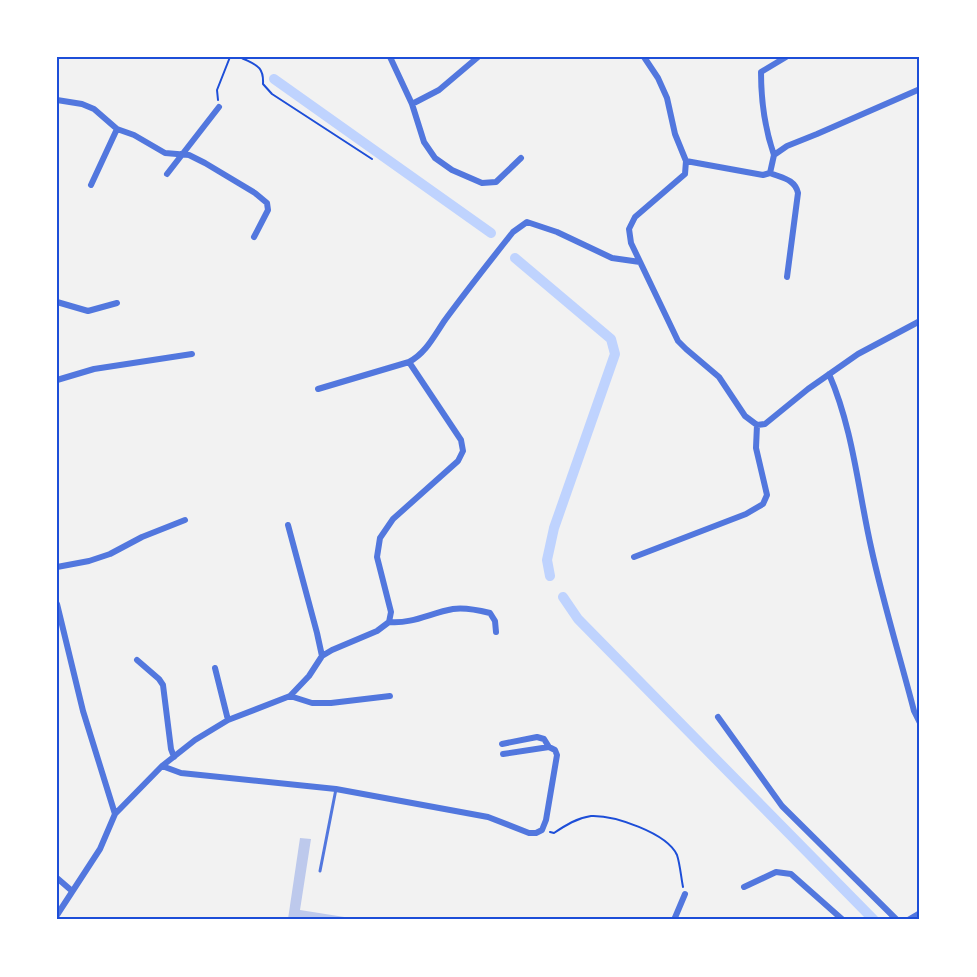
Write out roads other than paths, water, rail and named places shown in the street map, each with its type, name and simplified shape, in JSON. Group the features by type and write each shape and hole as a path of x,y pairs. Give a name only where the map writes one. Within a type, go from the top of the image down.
{"street":[{"path":"390,57 412,104 424,142 435,158 452,170 482,183 496,182 521,158"},
{"path":"412,104 439,90 478,57"},
{"path":"644,57 658,78 667,98 675,134 686,161 685,174 635,217 629,229 631,243 678,341 719,377 745,416 758,425 765,424 808,389 858,354 920,321"},
{"path":"770,173 774,155 768,137 761,72 786,57"},
{"path":"774,155 787,146 920,89"},
{"path":"57,100 82,104 94,109 117,129 134,135 165,153 189,155 255,194 267,203 268,210 254,237"},
{"path":"167,174 219,107"},
{"path":"91,185 117,129"},
{"path":"686,161 763,175 770,173 794,182 798,193 787,277"},
{"path":"318,389 417,358 513,232 527,222 557,232 612,258 640,262"},
{"path":"57,302 88,311 117,303"},
{"path":"57,380 94,369 192,354"},
{"path":"389,622 391,612 377,557 380,538 393,519 458,461 462,451 461,440 410,362"},
{"path":"830,374 839,395 849,432 871,548 914,711 920,723"},
{"path":"634,557 747,514 763,504 768,495 756,448 758,425"},
{"path":"57,567 110,554 142,537 185,520"},
{"path":"288,525 322,656"},
{"path":"57,604 58,618 83,711 115,814"},
{"path":"57,915 100,849 115,814 162,766 195,740 228,720 290,696 309,676 322,656 377,631 389,622 412,621 454,609 490,613 495,621 496,632"},
{"path":"137,660 164,685 171,749 174,757"},
{"path":"215,668 228,720"},
{"path":"290,696 312,703 390,696"},
{"path":"718,717 782,806 897,920"},
{"path":"162,766 182,773 336,789 488,817 529,833 542,830 546,820 557,755 555,750 549,747 544,739 537,737 502,744"},
{"path":"503,754 549,747"},
{"path":"744,887 776,872 791,874 843,920"},
{"path":"57,878 72,891"},
{"path":"674,920 685,894"},
{"path":"908,920 920,913"}],"lane":[{"path":"320,871 336,789"}],"waterway":[{"path":"274,79 491,233"},
{"path":"515,258 611,339 615,354 554,528 547,560 550,576"},
{"path":"563,597 578,619 874,920"}]}
